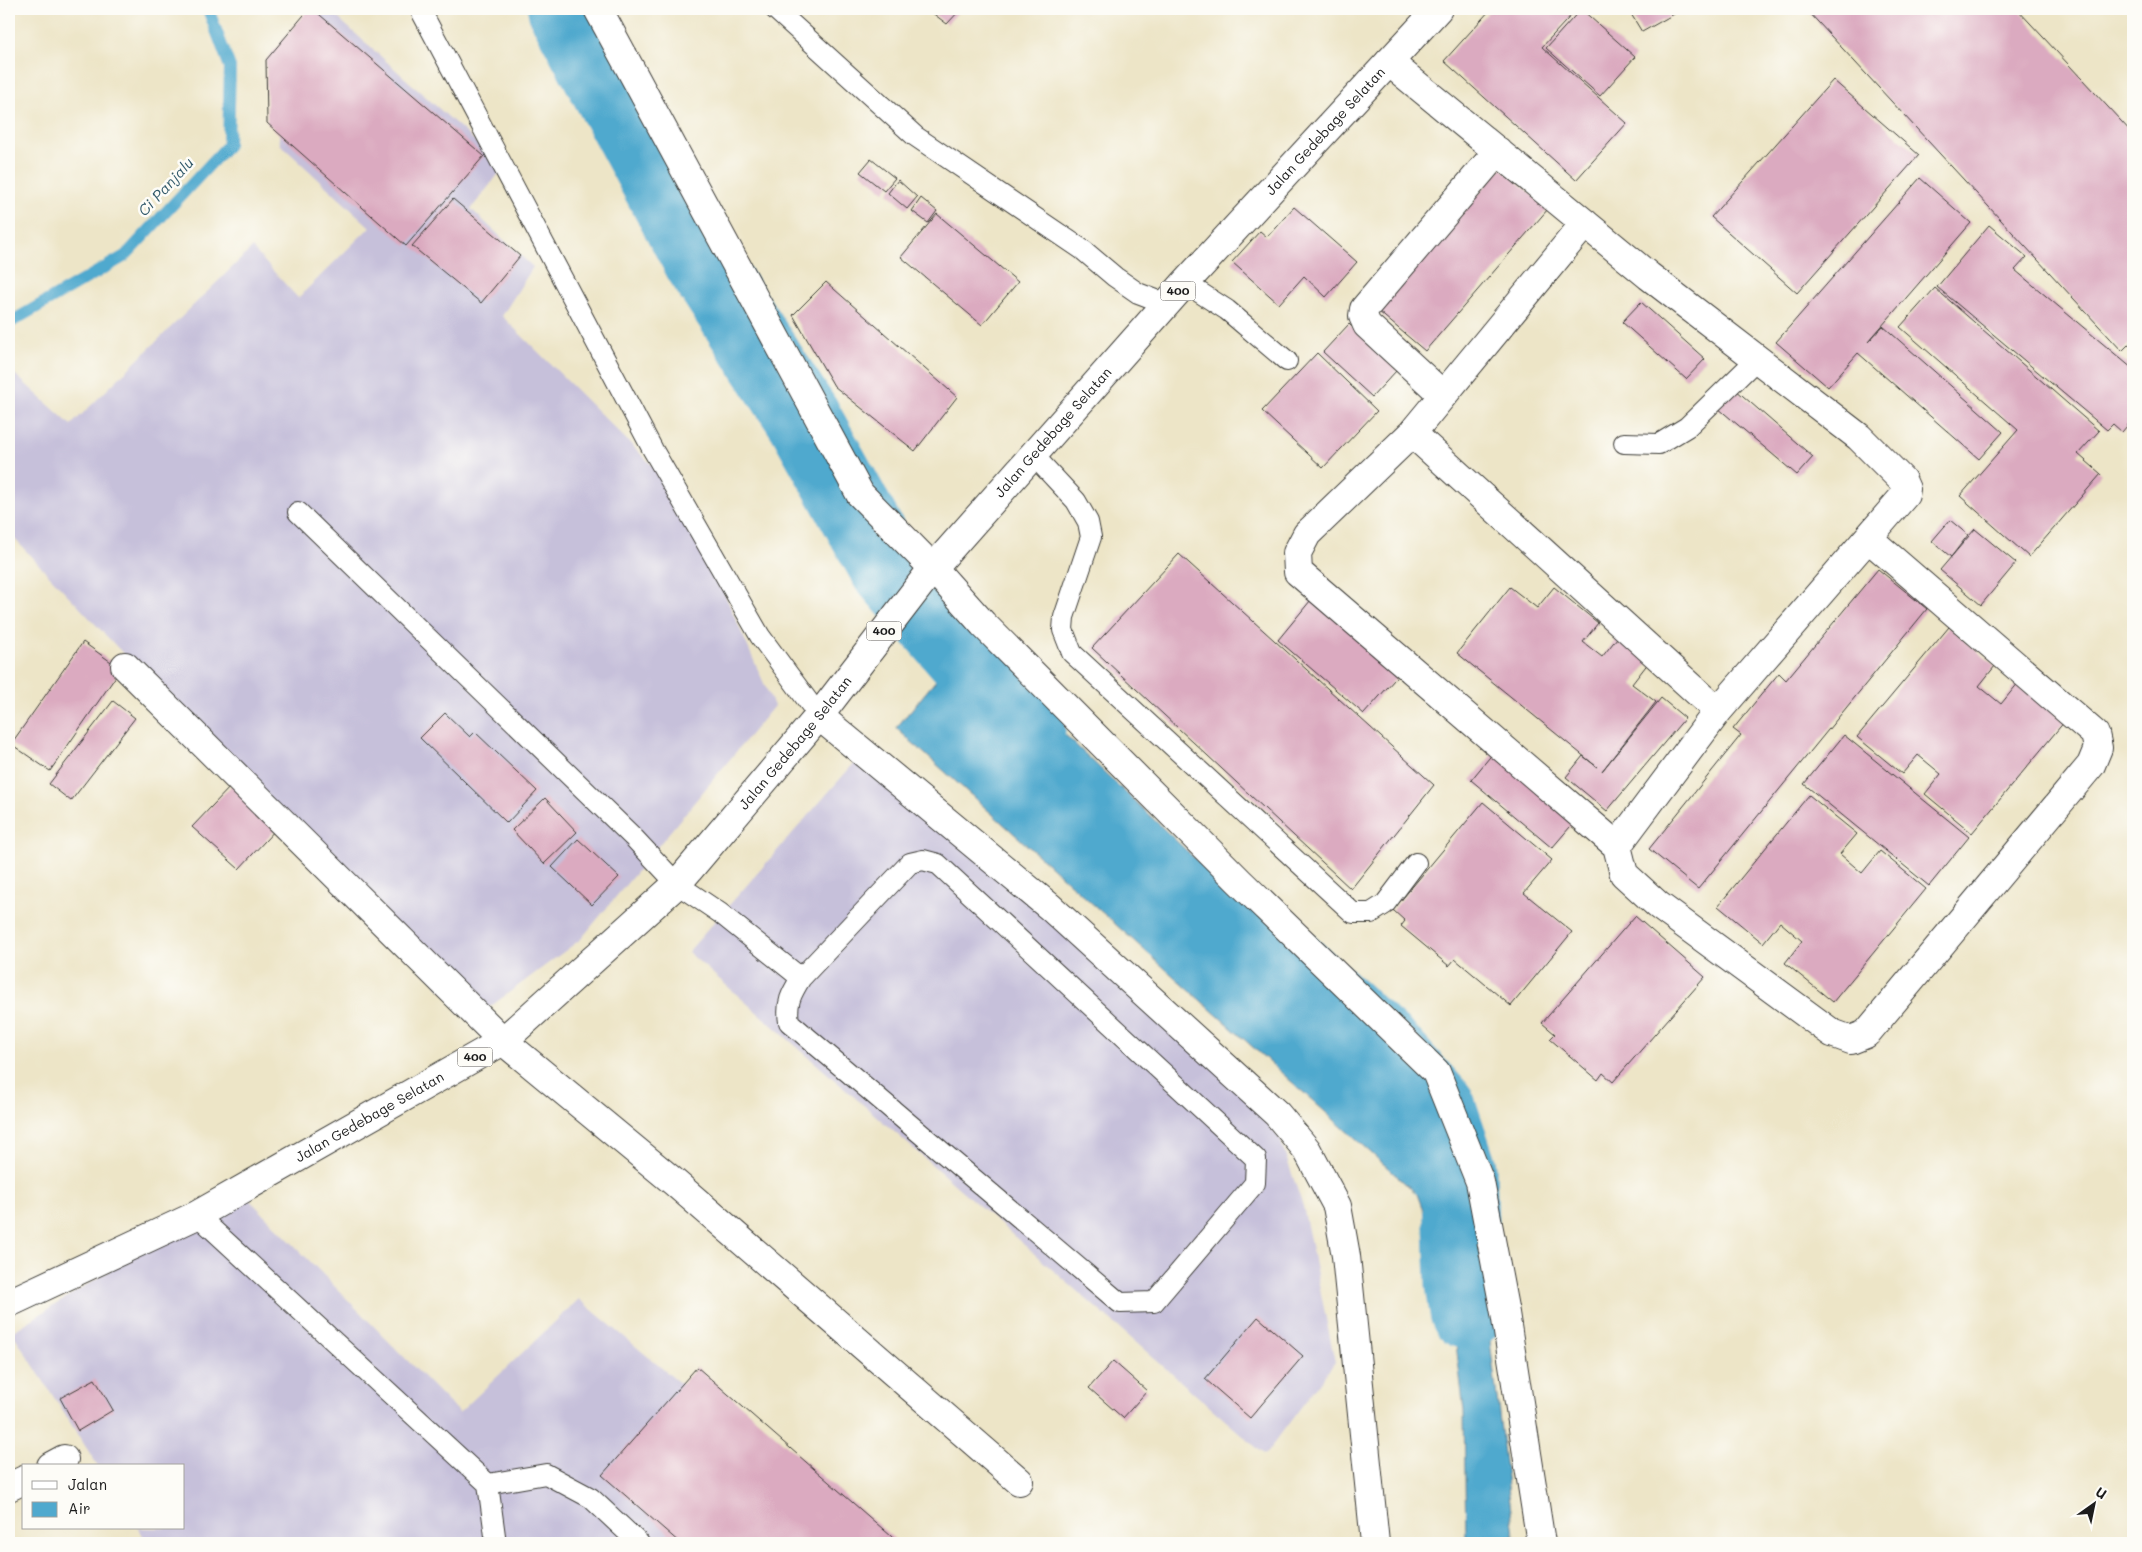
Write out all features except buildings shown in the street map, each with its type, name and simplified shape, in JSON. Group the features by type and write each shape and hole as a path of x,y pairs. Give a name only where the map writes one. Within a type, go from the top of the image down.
{"street":[{"path":"598,9 860,494 929,574 983,624 1226,867 1436,1072 1480,1182 1505,1313 1542,1543"},
{"name":"Jalan Gedebage Selatan","path":"9,1304 197,1215 503,1040 677,884 819,716 929,574 1185,283 1438,9"},
{"path":"1389,62 1648,276 1859,437 1902,480 1906,488 1905,495 1718,711 1617,846"},
{"path":"1443,395 1367,326 1363,316 1364,309 1498,151"},
{"path":"1585,224 1412,433 1307,534 1297,553 1298,572 1617,846 1624,874 1658,906 1832,1033 1851,1040 1866,1034 2091,765 2098,748 2095,734 1868,538"},
{"path":"1412,433 1718,711"},
{"path":"125,666 503,1040 674,1182 1020,1482"},
{"path":"819,716 1050,907 1277,1114 1307,1150 1338,1206 1346,1256 1375,1543"},
{"path":"9,1487 22,1481"}],"lane":[{"path":"420,9 653,450 760,636 819,716"},
{"path":"775,9 915,136 1083,250 1115,277 1138,293 1167,304"},
{"path":"1185,283 1227,310 1288,361"},
{"path":"1624,443 1659,444 1687,427 1757,359"},
{"path":"1034,456 1076,501 1088,522 1091,537 1064,617 1063,630 1072,653 1353,913 1371,913 1385,904 1416,863"},
{"path":"298,512 633,837 677,884 720,913 801,978"},
{"path":"923,860 938,864 1256,1159 1255,1182 1154,1302 1120,1303 789,1022 787,1009 790,996 801,978 910,863 923,860"},
{"path":"197,1215 488,1484 496,1543"},
{"path":"488,1484 546,1474 591,1498 639,1543"}],"shaded area":[{"path":"313,9 328,9 504,167 471,209 533,267 502,316 680,493 774,706 581,939 471,1021 9,533 9,369 71,425 252,248 298,298 370,227 280,144 271,57"},
{"path":"863,753 1211,1055 1280,1139 1303,1206 1335,1362 1265,1455 688,952"},
{"path":"239,1189 459,1413 579,1299 871,1543 148,1543 139,1530 185,1530 185,1464 97,1464 12,1332"}],"water":[{"path":"968,642 1298,957 1431,1129 1480,1260 1515,1543 1466,1543 1464,1411 1448,1277 1417,1194 896,728"}],"waterway":[{"name":"Ci Panjalu","path":"9,323 125,256 228,145 230,67 208,9"},
{"path":"565,9 701,261 804,419 887,568 1028,730"},
{"path":"1256,934 1389,1053 1439,1108 1459,1168 1463,1284 1467,1312"}]}
